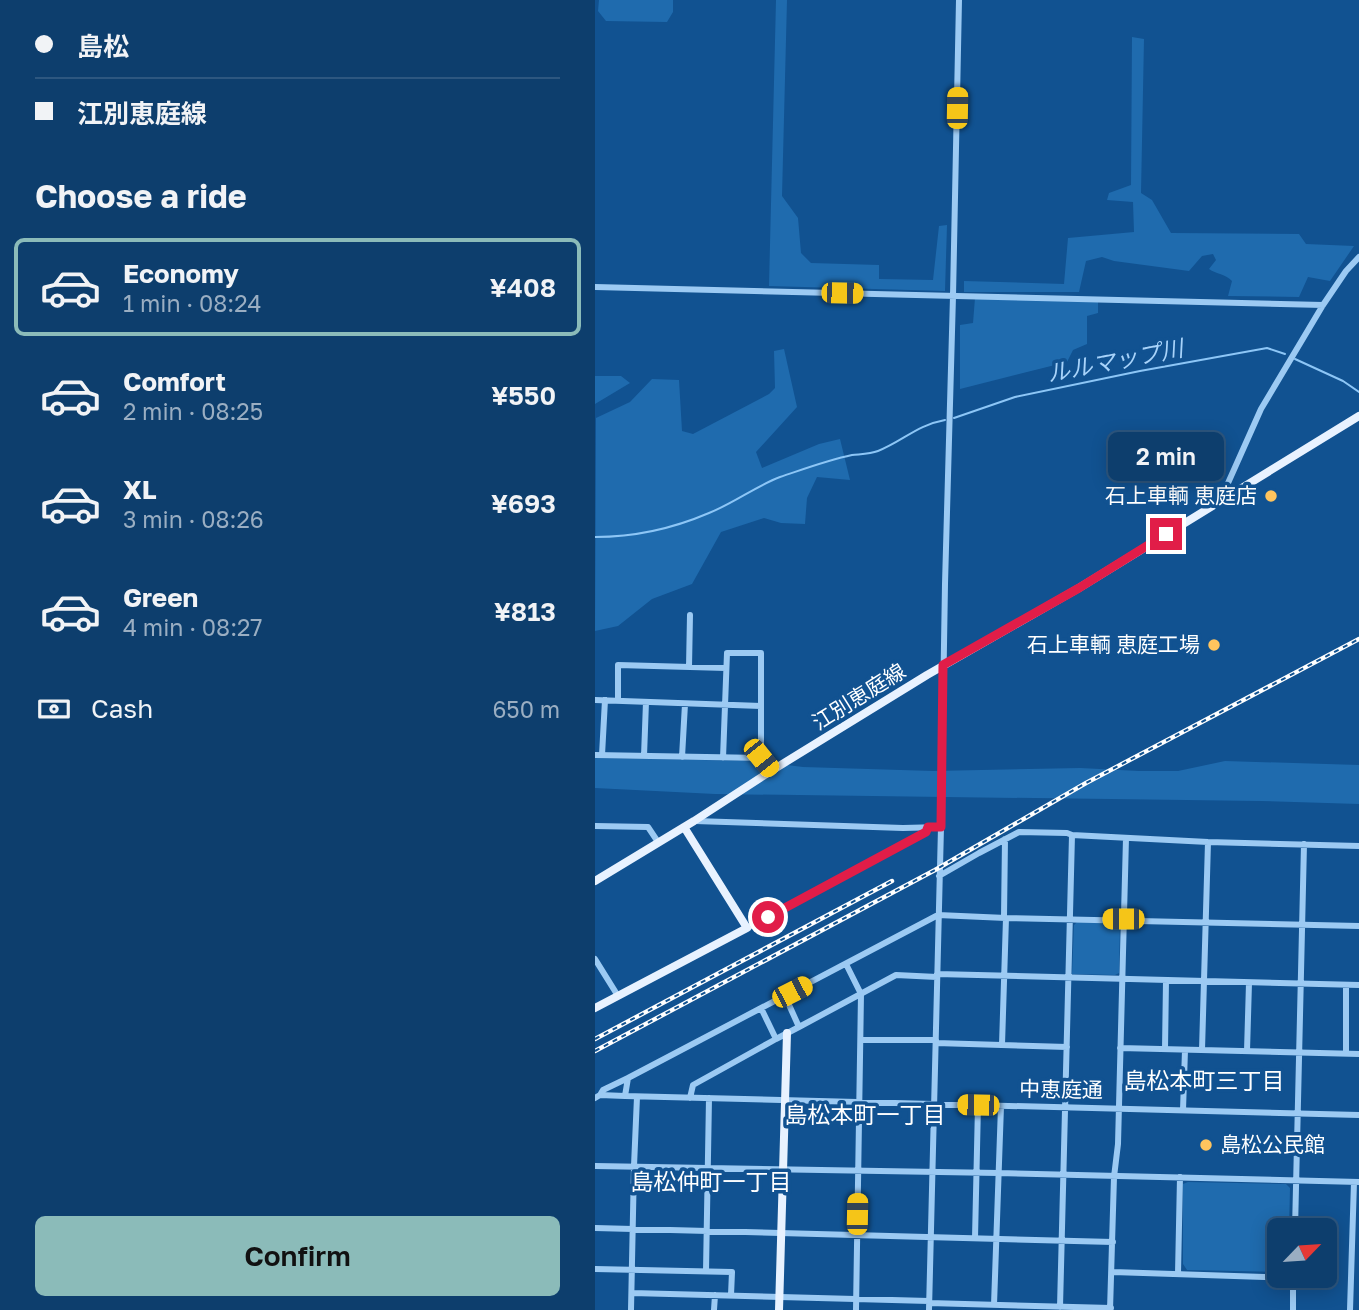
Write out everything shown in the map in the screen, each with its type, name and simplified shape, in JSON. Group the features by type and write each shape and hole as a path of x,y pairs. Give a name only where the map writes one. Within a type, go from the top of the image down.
{"main road":[{"name":"江別恵庭線","path":"595,881 943,665 1079,588 1359,415"},
{"path":"595,1008 747,929 684,827"},
{"path":"779,1310 787,1033"}],"street":[{"path":"929,1305 959,0"},
{"path":"1219,502 1261,409 1323,306 1346,271 1359,257"},
{"path":"595,287 1323,306"},
{"path":"689,667 690,615"},
{"path":"723,758 727,653 761,653 761,758 771,771"},
{"path":"618,701 618,665 726,668"},
{"path":"595,700 761,706"},
{"path":"605,700 599,755 761,758"},
{"path":"644,756 646,702"},
{"path":"682,757 685,704"},
{"path":"694,821 941,827"},
{"path":"595,826 648,827 657,842"},
{"path":"747,929 926,832 928,827"},
{"path":"939,876 1019,832 1208,842 1359,846"},
{"path":"1060,1307 1072,835"},
{"path":"632,1293 1111,1309 1126,838"},
{"path":"1002,1045 1005,839"},
{"path":"1202,1050 1208,842"},
{"path":"1295,1218 1304,844"},
{"path":"598,1097 603,1090 938,915 1359,926"},
{"path":"595,959 618,996"},
{"path":"846,964 861,994 856,1310"},
{"path":"690,1098 693,1085 896,975 1359,985"},
{"path":"1165,1049 1166,981"},
{"path":"1247,1051 1249,983"},
{"path":"1346,985 1346,1053"},
{"path":"785,996 799,1027"},
{"path":"761,1008 776,1039"},
{"path":"860,1040 1067,1047"},
{"path":"1120,1048 1359,1054"},
{"path":"1183,1110 1185,1050"},
{"path":"625,1096 628,1077"},
{"name":"中恵庭通","path":"598,1097 1359,1115"},
{"path":"631,1310 638,1097"},
{"path":"706,1271 709,1098"},
{"path":"975,1238 978,1105"},
{"path":"994,1305 1001,1106"},
{"path":"595,1166 1357,1182 1350,1310"},
{"path":"1178,1274 1180,1177"},
{"path":"595,1228 1113,1242"},
{"path":"595,1269 732,1272 731,1295"},
{"path":"1113,1272 1267,1276"},
{"path":"1293,1288 1293,1310"},
{"path":"715,1294 715,1310"}],"shaded area":[{"path":"599,0 673,0 673,12 667,22 606,21 598,11"},
{"path":"776,0 787,0 782,196 798,218 801,253 811,263 879,265 879,279 933,280 939,226 947,225 945,291 769,286"},
{"path":"1132,37 1144,39 1141,193 1152,200 1171,233 1299,234 1306,244 1354,246 1330,281 1308,277 1299,297 1228,296 1232,281 1209,269 1216,260 1213,254 1202,256 1189,271 1102,257 1086,261 1079,292 964,292 964,281 1064,284 1068,238 1134,232 1133,202 1107,200 1109,193 1131,185"},
{"path":"975,298 1098,302 1098,313 1087,316 1087,344 1073,350 1067,362 960,389 960,325 973,323"},
{"path":"784,349 797,407 756,452 762,468 819,444 840,439 850,480 817,477 807,498 805,524 781,523 764,518 721,532 692,584 652,599 618,626 595,631 596,418 630,402 652,379 679,380 682,431 693,434 769,394 775,388 774,351"},
{"path":"595,376 621,376 630,383 595,404"},
{"path":"595,758 755,761 803,767 933,771 1080,768 1178,771 1225,761 1359,765 1359,804 715,794 595,788"},
{"path":"1077,922 1120,923 1119,973 1072,974 1074,925"},
{"path":"1183,1184 1286,1184 1290,1188 1289,1218 1267,1218 1267,1272 1187,1270 1183,1264"}],"waterway":[{"name":"ルルマップ川","path":"954,418 1015,397 1140,371 1267,348 1285,354"},
{"name":"ルルマップ川","path":"1295,359 1343,381 1359,392"},
{"name":"ルルマップ川","path":"595,537 653,531 682,523 718,509 780,477 834,459 878,451 918,429 945,420"}],"railway":[{"path":"595,1051 935,870 1086,783 1359,639"},
{"path":"595,1039 892,881"}],"place":[{"name":"石上車輌 恵庭店","path":"1271,496"},
{"name":"石上車輌 恵庭工場","path":"1214,645"},
{"name":"島松公民館","path":"1206,1145"}],"district":[{"name":"島松本町三丁目","path":"1204,1081"},
{"name":"島松本町一丁目","path":"865,1115"},
{"name":"島松仲町一丁目","path":"711,1182"}],"route":[{"path":"768,917 926,832 928,827 941,827 943,665 1079,588 1166,534"}]}
